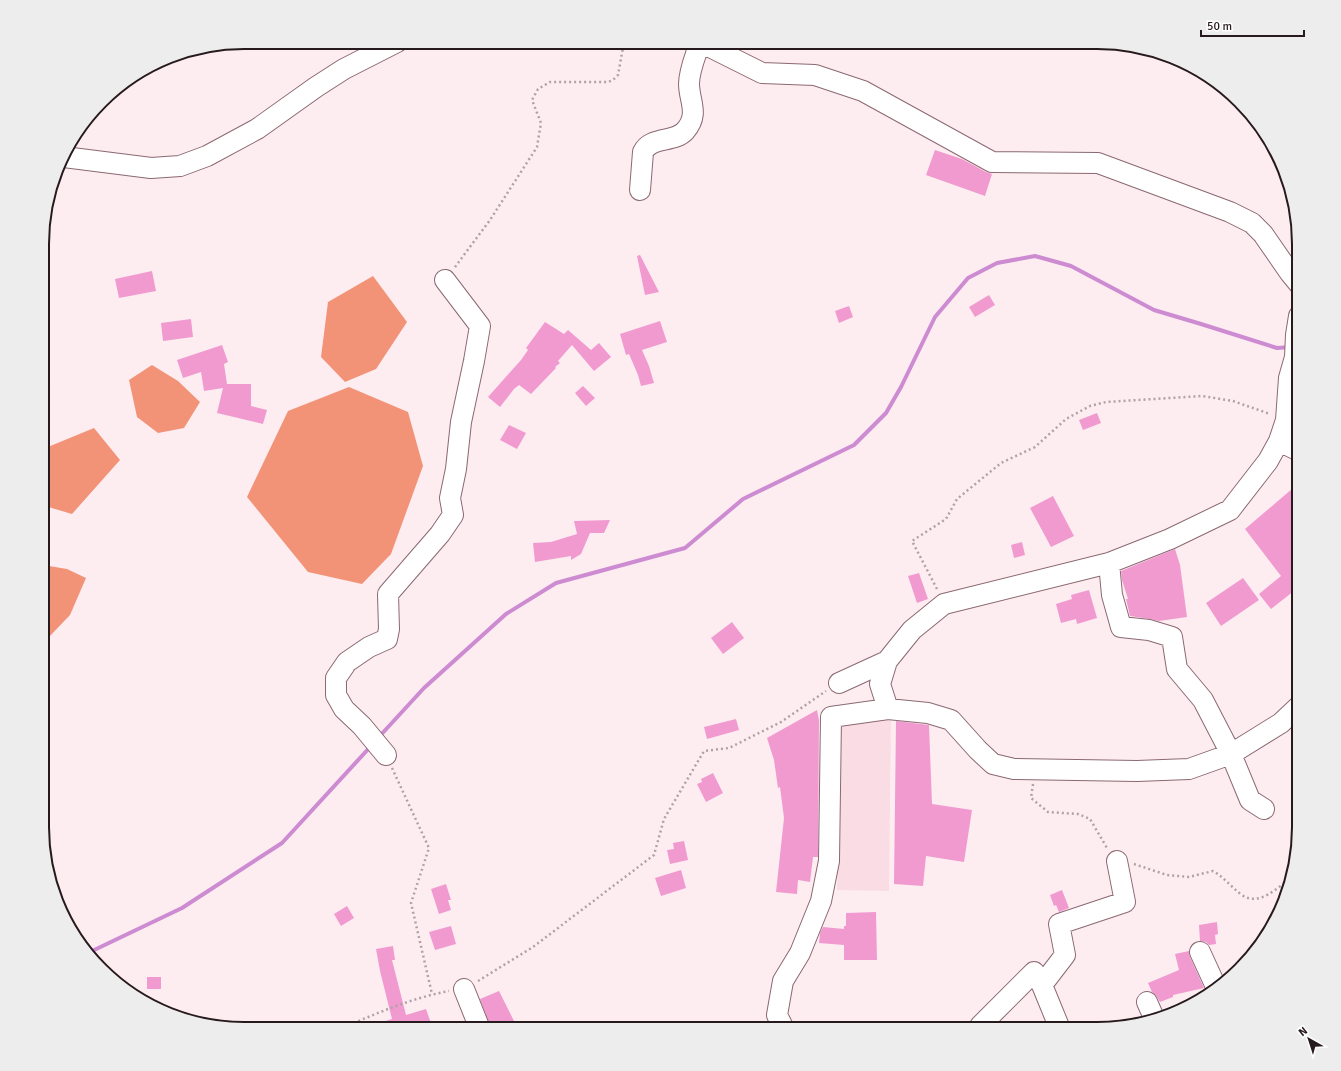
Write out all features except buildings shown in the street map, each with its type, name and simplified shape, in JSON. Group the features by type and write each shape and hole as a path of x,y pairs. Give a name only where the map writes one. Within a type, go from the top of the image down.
{"street":[{"path":"70,157 151,168 180,166 207,156 257,130 316,87 344,69 383,49"},
{"path":"640,190 643,152 646,147 652,143 677,137 685,131 693,117 689,84 690,74 698,49"},
{"path":"714,49 762,73 815,75 863,91 992,162 1098,163 1230,212 1252,223 1263,234 1292,275"},
{"path":"386,755 362,726 344,709 336,695 336,678 347,662 369,647 387,638 389,629 388,594 440,534 453,515 450,498 456,469 461,422 480,326 445,280"},
{"path":"888,709 880,684 888,661 912,630 944,604 1109,563 1170,539 1230,510 1268,461 1279,441 1286,420 1289,378 1292,368"},
{"path":"1279,441 1292,448"},
{"path":"1109,563 1112,595 1122,627 1149,630 1172,638 1177,670 1203,700 1231,754 1250,800 1264,809"},
{"path":"839,683 888,661"},
{"path":"781,1022 778,1015 783,981 800,953 821,901 830,861 831,717 888,709 928,713 951,720 993,764 1014,769 1137,771 1189,769 1231,754 1281,723 1292,713"},
{"path":"1042,986 1065,955 1059,924 1125,902 1117,861"},
{"path":"1200,952 1214,983"},
{"path":"984,1022 1034,972 1042,986 1057,1022"},
{"path":"464,989 477,1022"}],"path":[{"path":"445,280 490,220 537,148 542,123 532,100 538,89 550,82 608,82 614,80 618,75 623,49"},
{"path":"944,604 912,541 946,519 957,499 1001,463 1035,447 1066,419 1090,406 1106,402 1202,396 1233,400 1286,420"},
{"path":"356,1022 432,994 464,989 533,946 654,855 664,819 704,751 729,748 781,722 839,683"},
{"path":"386,755 429,848 411,902 432,994"},
{"path":"1035,770 1031,798 1048,812 1078,814 1090,819 1117,861 1134,864 1167,875 1189,877 1213,871 1222,876 1243,896 1257,899 1275,891 1284,884"}],"shaded area":[{"path":"373,276 407,322 376,369 345,382 321,357 328,302"},
{"path":"152,365 178,381 200,402 184,428 158,433 137,417 129,380"},
{"path":"349,387 408,412 423,466 391,554 362,584 308,572 247,497 288,411"},
{"path":"94,428 120,460 72,514 49,507 49,447"},
{"path":"49,566 67,569 86,578 70,615 49,637"},
{"path":"839,720 891,720 889,891 837,890"}],"waterway":[{"path":"378,738 424,688 506,614 556,583 685,548 743,499 854,445 886,413 901,387 935,317 968,278 997,263 1035,256 1071,266 1154,310 1277,348 1291,347"},
{"path":"93,951 182,908 282,843 371,746"}]}
